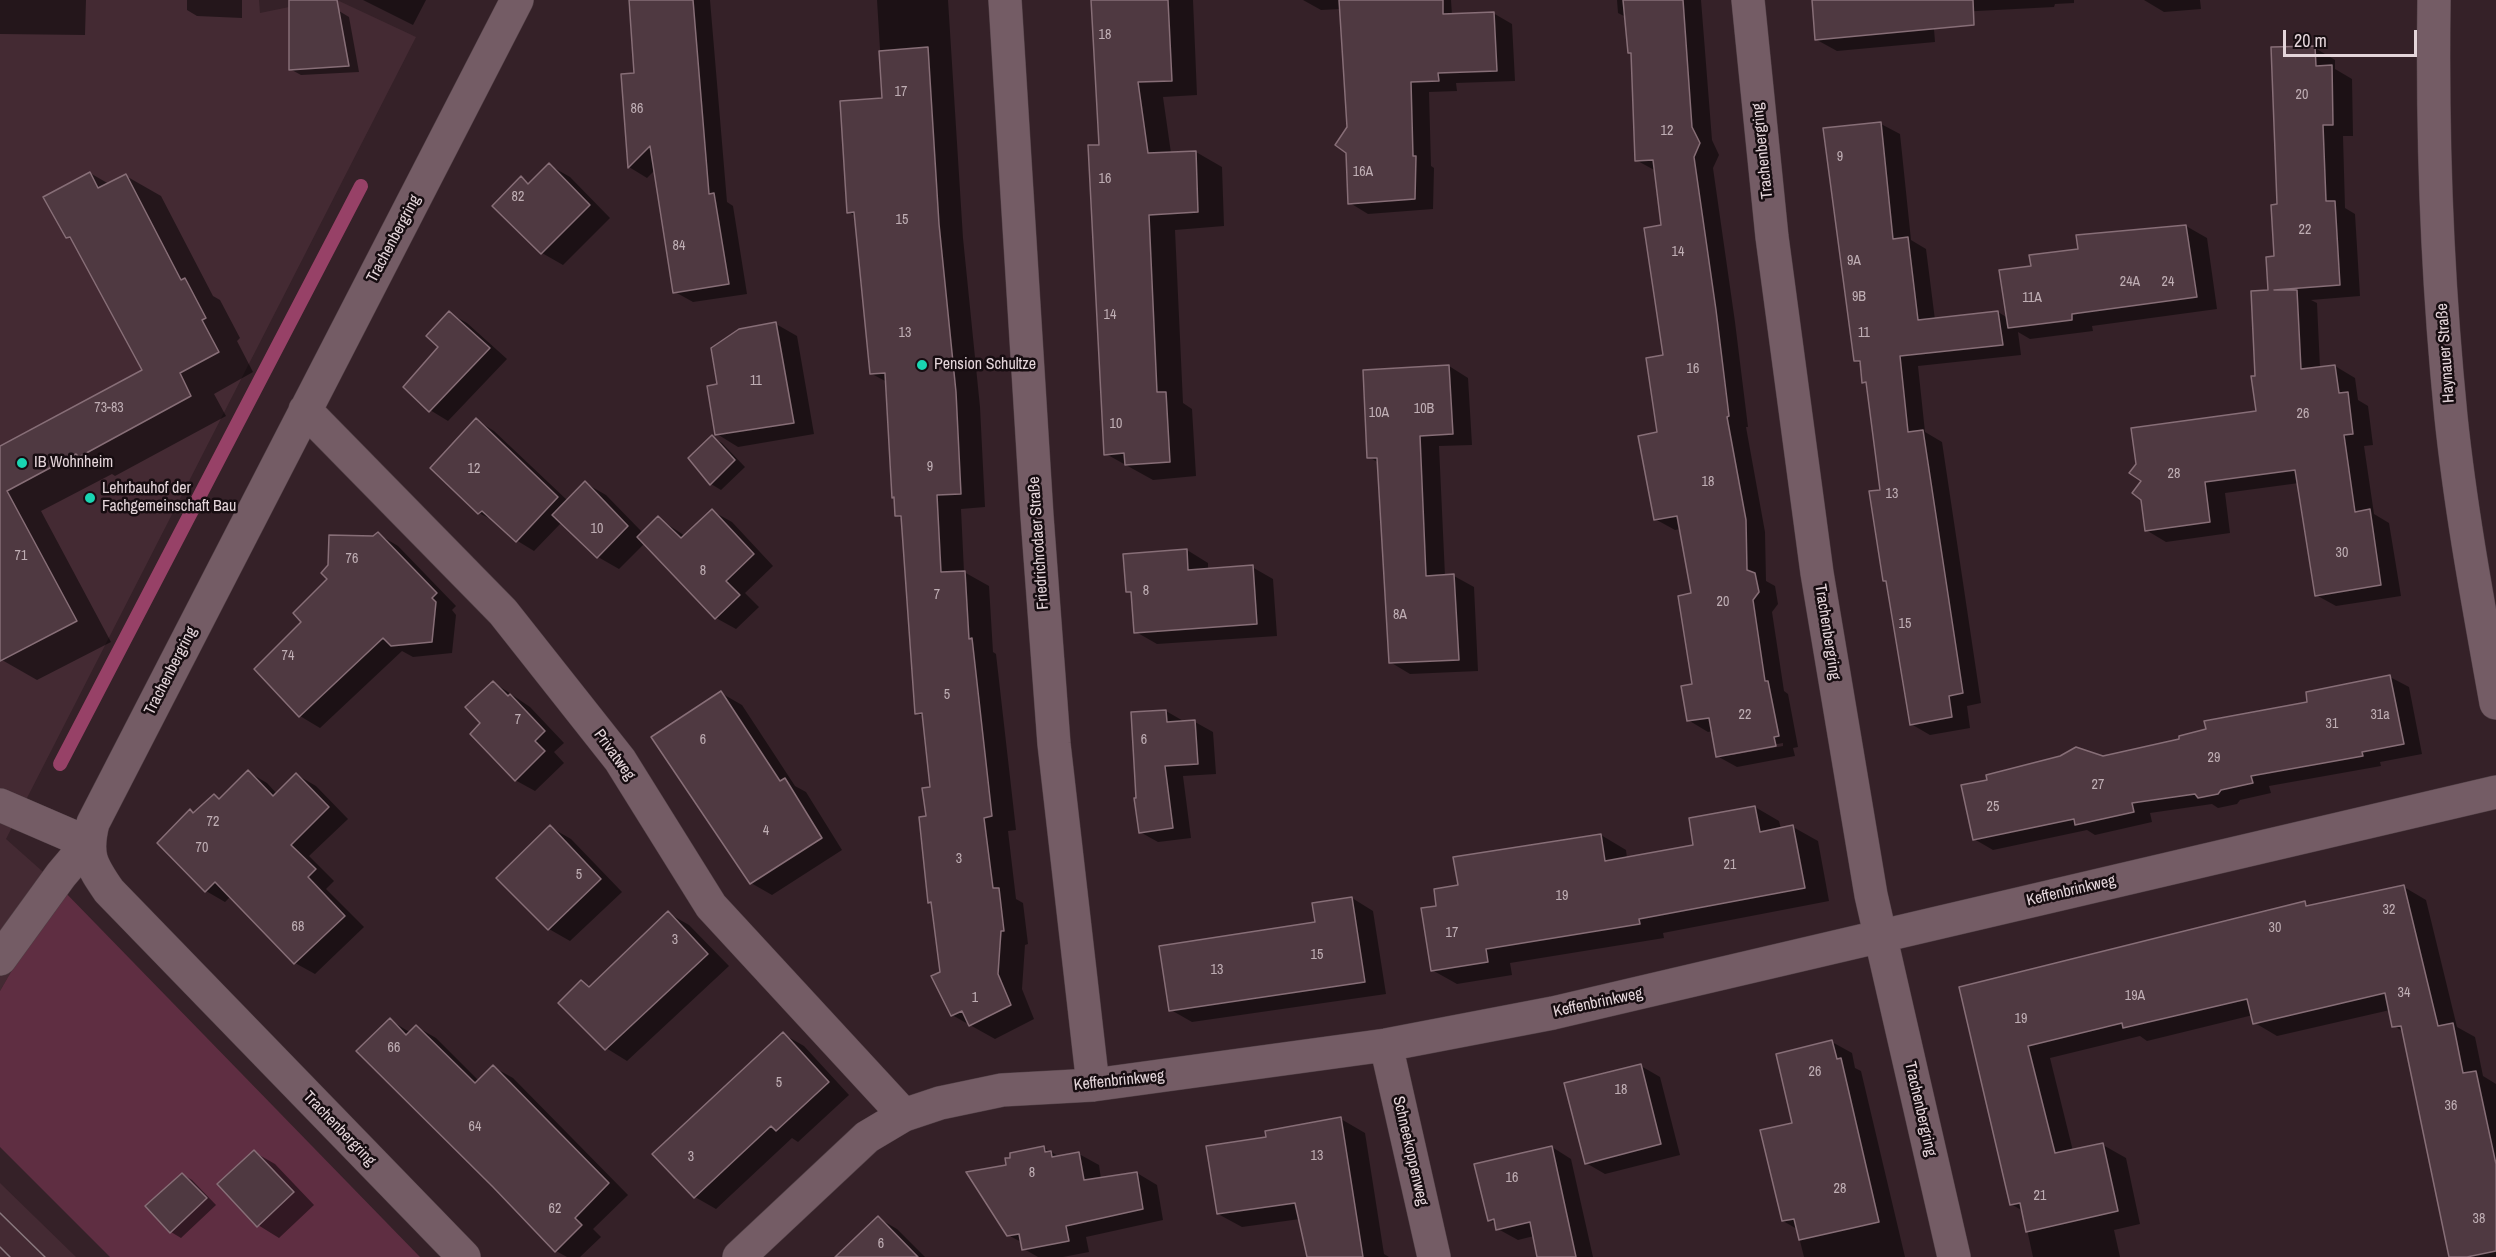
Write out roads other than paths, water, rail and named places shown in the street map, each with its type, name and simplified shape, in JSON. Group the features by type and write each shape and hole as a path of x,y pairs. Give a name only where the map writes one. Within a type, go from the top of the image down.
{"street":[{"name":"Trachenbergring","path":"464,1257 109,891 95,871 89,857 88,843 93,823 517,0"},
{"name":"Friedrichrodaer Straße","path":"1005,0 1036,516 1054,744 1093,1085"},
{"name":"Trachenbergring","path":"1748,0 1789,379 1819,582 1871,895 1954,1257"},
{"name":"Haynauer Straße","path":"2434,0 2433,81 2440,263 2451,417 2468,540 2496,703"},
{"name":"Privatweg","path":"305,410 503,612 620,760 711,906 904,1115"},
{"name":"Keffenbrinkweg","path":"739,1257 867,1137 904,1115 940,1103 1002,1090 1093,1085 1386,1046 1642,994 2496,792"},
{"path":"0,805 88,843 61,875 0,959"},
{"name":"Schneekoppenweg","path":"1386,1046 1434,1257"}],"waterway":[{"path":"60,764 361,186"}],"tram line":[{"path":"0,1213 45,1257"},
{"path":"0,1247 10,1257"}],"place":[{"name":"Pension Schultze","path":"922,365"},
{"name":"IB Wohnheim","path":"22,463"},
{"name":"Lehrbauhof der Fachgemeinschaft Bau","path":"90,498"}]}
